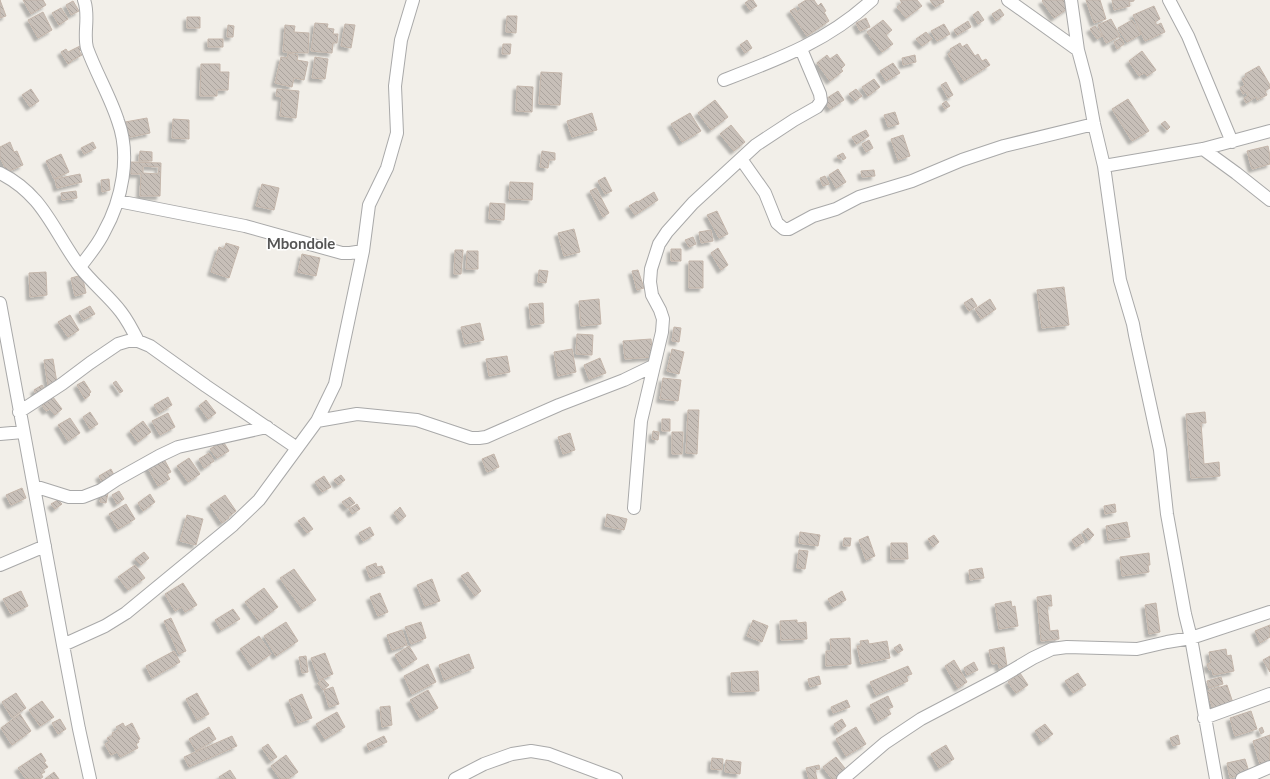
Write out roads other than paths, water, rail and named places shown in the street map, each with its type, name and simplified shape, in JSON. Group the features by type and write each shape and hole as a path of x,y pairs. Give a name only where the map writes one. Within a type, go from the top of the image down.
{"street":[{"path":"80,267 104,233 118,201 123,165 124,144 119,122 87,47 87,16 84,0"},
{"path":"63,645 105,626 126,613 233,525 260,500 317,421 335,384 363,251 369,204 387,168 397,133 395,86 401,40 413,0"},
{"path":"724,80 783,58 801,49 855,16 872,0"},
{"path":"1008,0 1078,50"},
{"path":"1071,0 1078,50 1086,80 1104,166 1120,280 1133,324 1160,450 1167,514 1216,779"},
{"path":"1169,0 1188,36 1232,142"},
{"path":"634,508 641,421 662,332 663,319 652,295 650,282 651,269 659,244 667,232 693,203 756,145 771,134 816,107 821,101 820,94 801,49"},
{"path":"741,159 766,193 778,223 784,229 789,229 813,216 836,209 860,197 912,181 962,160 1004,146 1094,124"},
{"path":"1104,166 1203,149 1270,131"},
{"path":"1203,149 1270,200"},
{"path":"0,173 23,188 39,204 80,267 121,312 138,341"},
{"path":"118,201 245,226 342,253 363,251"},
{"path":"0,303 63,645 90,779"},
{"path":"19,412 62,384 118,344 128,341 138,341 150,346 297,448"},
{"path":"317,421 357,414 417,420 471,438 486,437 559,404 624,380 653,366"},
{"path":"34,486 69,497 83,497 101,490 116,480 178,447 267,427"},
{"path":"0,434 23,432"},
{"path":"0,565 45,546"},
{"path":"843,779 886,743 921,719 1052,649 1067,647 1137,649 1191,638 1270,612"},
{"path":"1204,718 1270,694"},
{"path":"454,779 484,764 512,754 531,751 549,754 616,779"},
{"path":"1242,779 1270,767"}],"district":[{"name":"Mbondole","path":"301,243"}]}
